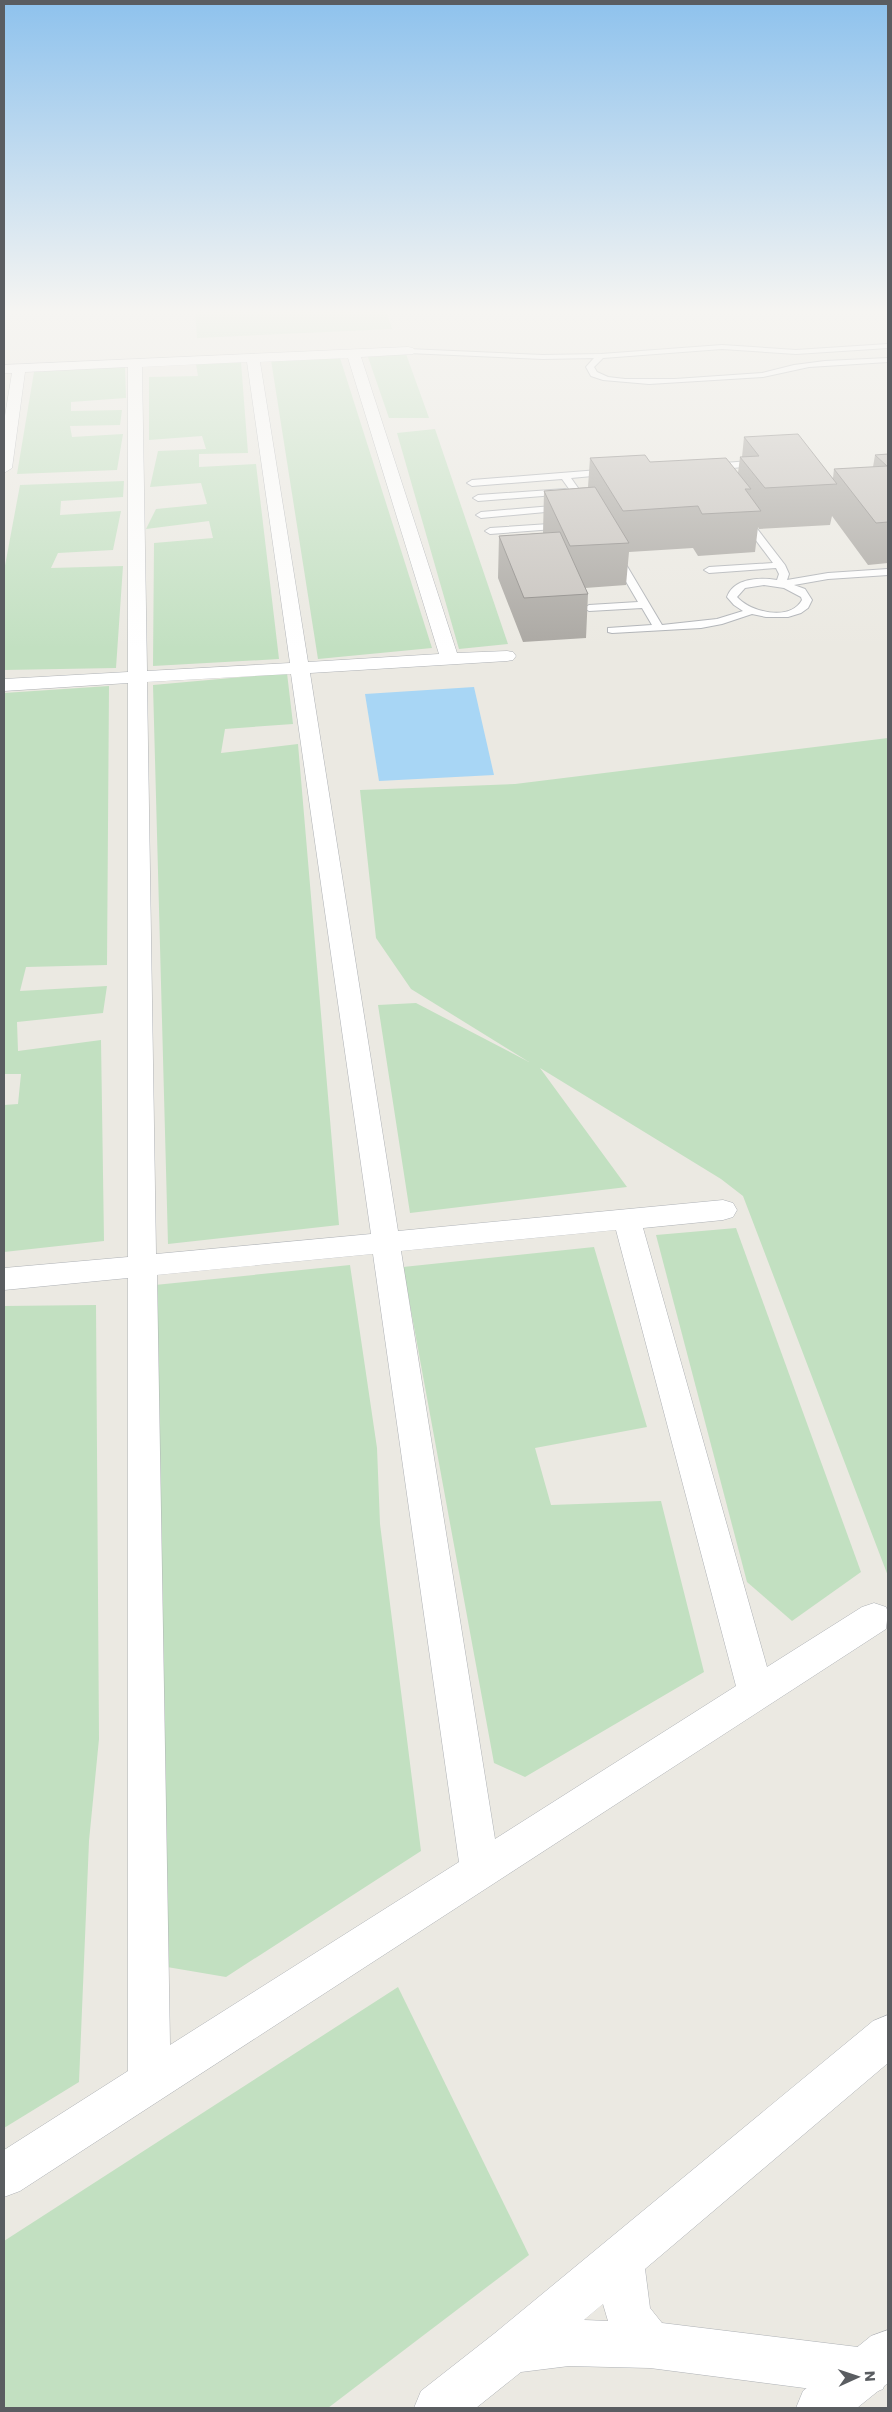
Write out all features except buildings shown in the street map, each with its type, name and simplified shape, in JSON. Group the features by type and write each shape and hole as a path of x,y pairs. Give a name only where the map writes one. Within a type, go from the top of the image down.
{"street":[{"path":"4,468 11,424"},
{"path":"135,424 149,2082"},
{"path":"263,424 480,1870"},
{"path":"375,424 450,660"},
{"path":"4,686 506,656"},
{"path":"4,1279 723,1210"},
{"path":"627,1219 756,1693"},
{"path":"4,2175 874,1618"},
{"path":"438,2408 512,2350 888,2036"},
{"path":"621,2259 625,2301 631,2321 650,2345"},
{"path":"512,2350 569,2343 650,2345 877,2362"},
{"path":"820,2408 877,2362"}],"lane":[{"path":"716,481 705,467 772,463"},
{"path":"472,483 612,472"},
{"path":"481,515 589,511 579,491 564,475"},
{"path":"478,498 579,491"},
{"path":"739,512 780,565 784,574 781,584"},
{"path":"490,531 577,525"},
{"path":"611,548 658,627"},
{"path":"709,570 780,565"},
{"path":"781,584 800,591 806,596 807,602 804,607 797,611 775,615 751,611 735,602 732,597 733,592 738,588 752,583 781,584 828,576 888,572"},
{"path":"800,591 828,576"},
{"path":"589,608 644,605"},
{"path":"612,630 733,620 751,611"}],"green space":[{"path":"25,424 120,424 70,426 72,437 123,434 117,470 17,474"},
{"path":"149,424 246,424 248,453 199,454 199,467 256,464 279,659 153,666 154,543 213,538 209,521 146,529 156,509 207,504 201,483 150,487 158,451 206,449 202,436 149,440"},
{"path":"281,424 361,424 432,648 318,659"},
{"path":"435,429 508,644 459,649 397,433"},
{"path":"124,481 123,497 61,501 60,515 121,511 113,550 58,553 51,568 123,566 116,668 4,670 4,571 20,485"},
{"path":"287,673 293,724 225,729 221,753 298,744 339,1225 168,1244 153,685"},
{"path":"109,686 107,965 26,967 20,991 107,986 103,1013 17,1022 18,1051 101,1040 104,1241 4,1252 4,1105 18,1104 21,1074 4,1074 4,693"},
{"path":"888,738 888,1576 743,1196 721,1179 540,1068 627,1187 410,1213 378,1005 416,1003 529,1062 411,989 376,938 360,790 515,784"},
{"path":"736,1228 861,1572 792,1621 747,1582 656,1235"},
{"path":"594,1247 647,1427 535,1448 551,1505 661,1501 704,1672 525,1777 494,1763 403,1267"},
{"path":"350,1265 377,1448 380,1524 421,1851 226,1977 167,1967 155,1285"},
{"path":"96,1305 99,1739 89,1841 79,2082 4,2128 4,1306"},
{"path":"398,1987 529,2255 328,2408 4,2408 4,2241"}],"water":[{"path":"474,687 494,775 379,781 365,694"}]}
